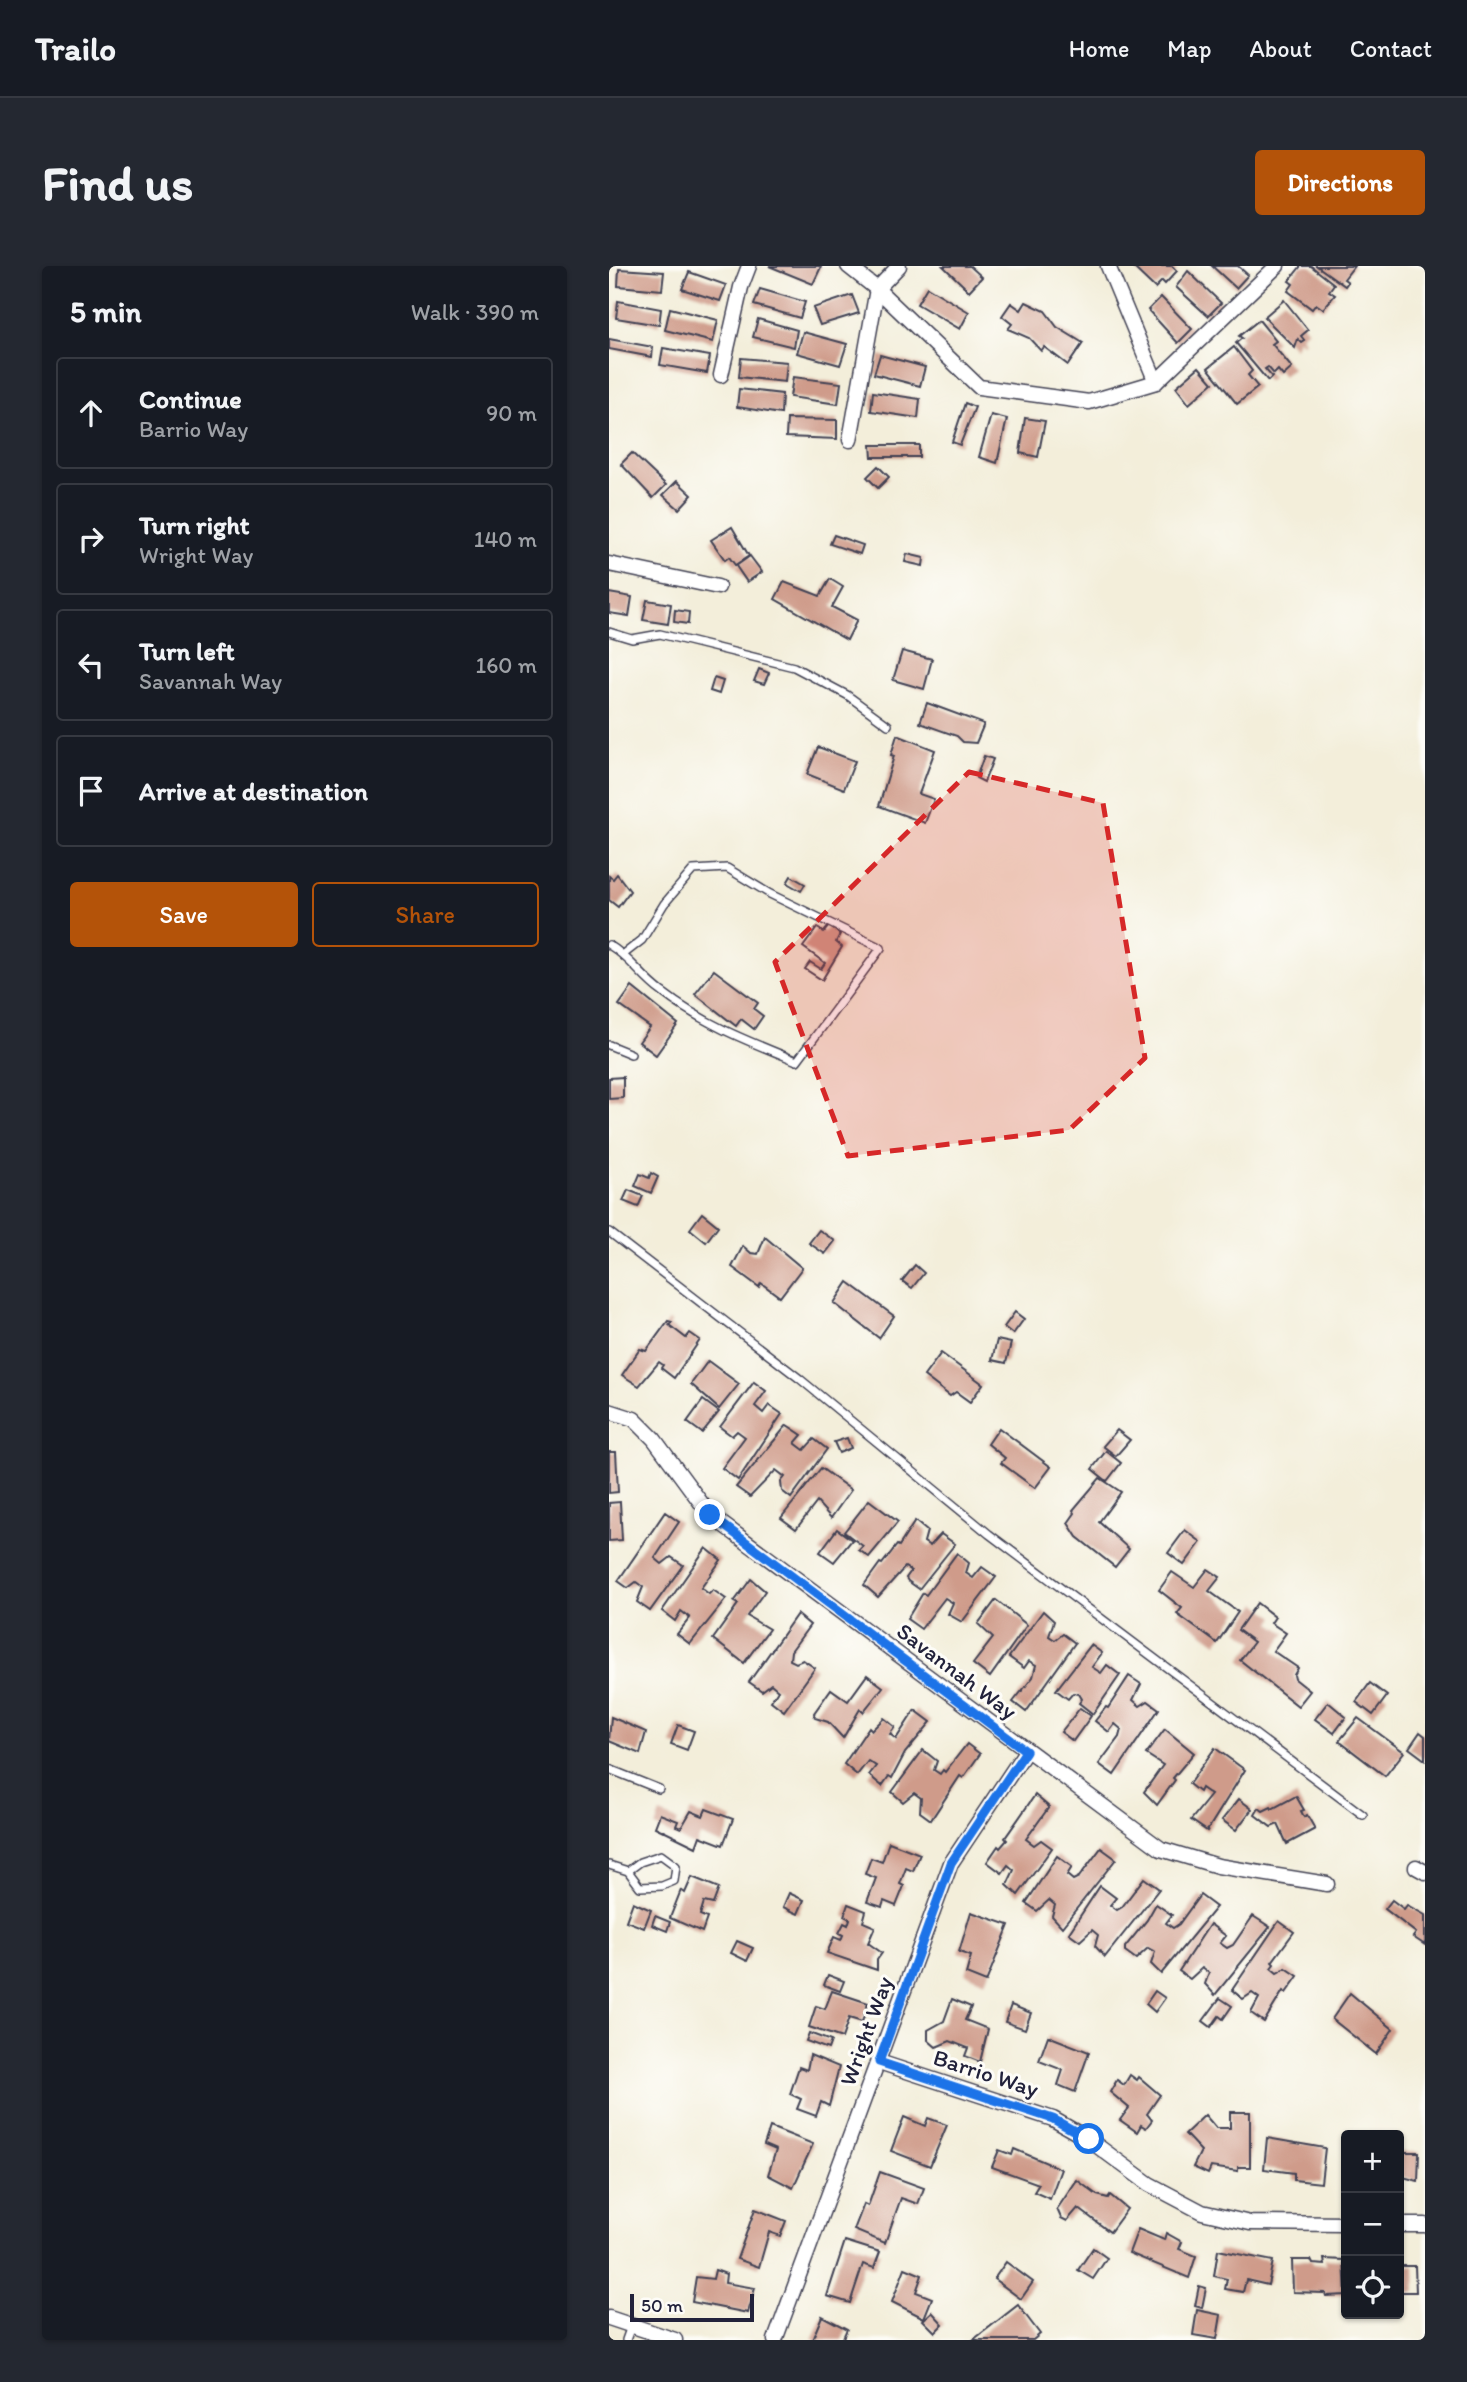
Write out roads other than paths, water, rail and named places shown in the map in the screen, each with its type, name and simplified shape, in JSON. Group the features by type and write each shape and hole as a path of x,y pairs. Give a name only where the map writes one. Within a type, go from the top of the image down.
{"street":[{"path":"721,375 741,287 749,266"},
{"path":"848,266 877,289 979,387 1089,402 1156,382 1277,266"},
{"path":"850,440 877,289 899,266"},
{"path":"1108,266 1156,382"},
{"path":"609,564 718,587"},
{"name":"Savannah Way","path":"609,1411 634,1419 654,1439 710,1515 1161,1849 1217,1866 1327,1884"},
{"name":"Wright Way","path":"775,2340 951,1863 1026,1751"},
{"name":"Barrio Way","path":"879,2062 1053,2119 1089,2139 1149,2184 1202,2212 1250,2223 1341,2224"},
{"path":"1404,2225 1425,2225"},
{"path":"609,2318 629,2333 675,2340"}],"lane":[{"path":"609,632 632,639 660,634 794,667 847,695 888,724"},
{"path":"609,945 624,954 659,991 699,1019 797,1061 881,948 770,894 727,867 692,870 664,904 642,940 624,954"},
{"path":"609,1045 631,1054"},
{"path":"609,1231 800,1379 989,1534 1363,1815"},
{"path":"609,1769 659,1788"},
{"path":"609,1865 628,1871 641,1887 662,1886 674,1881 676,1866 661,1855 640,1862 628,1871"}]}
